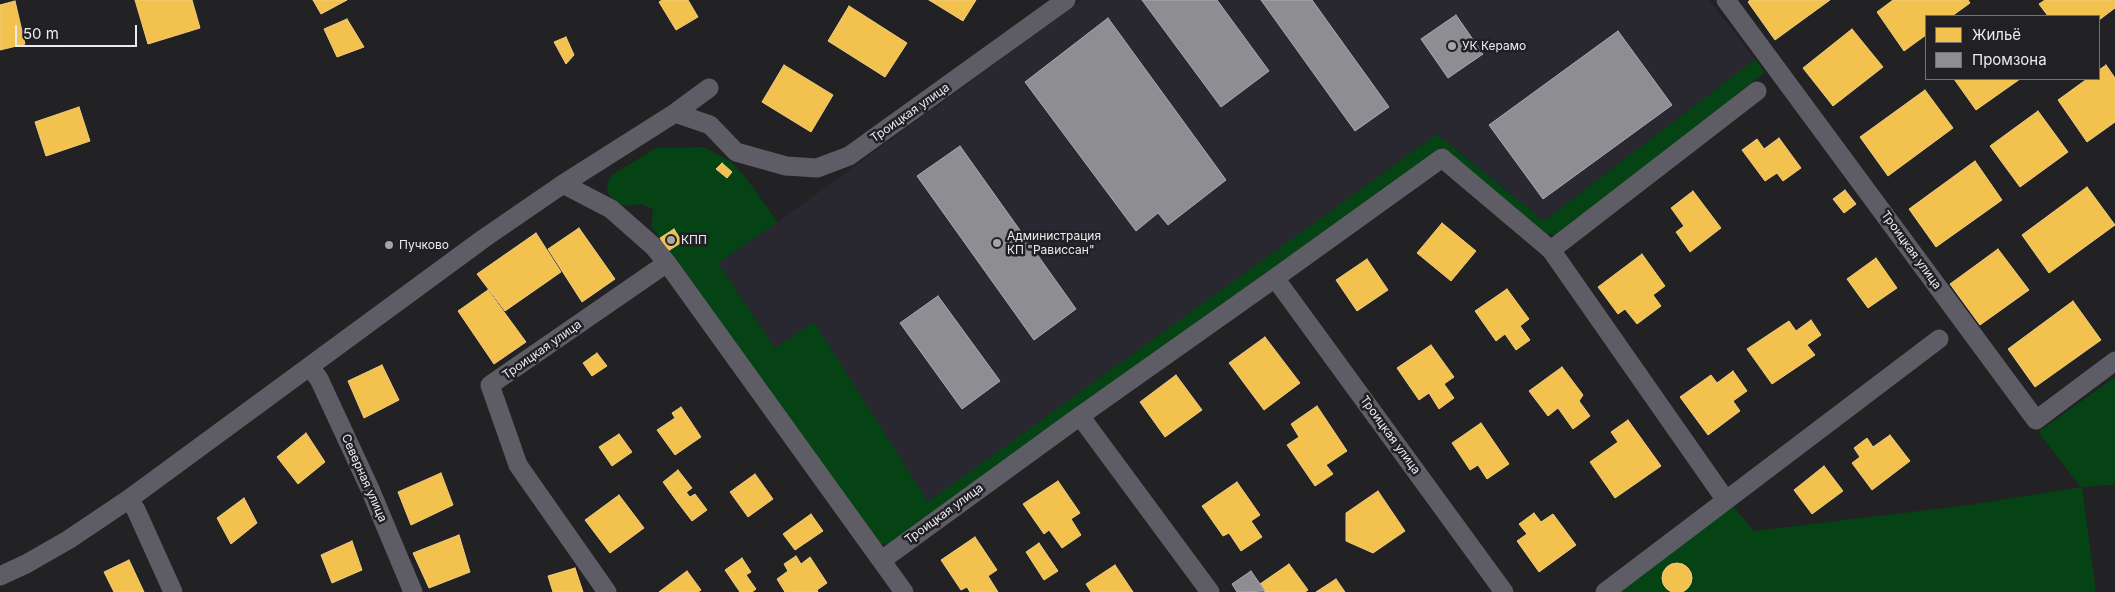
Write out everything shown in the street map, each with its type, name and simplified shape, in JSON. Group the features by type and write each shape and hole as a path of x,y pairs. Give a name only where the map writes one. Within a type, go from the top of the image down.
{"street":[{"name":"Троицкая улица","path":"675,113 710,125 736,152 786,166 817,168 849,156 1066,0"},
{"name":"Троицкая улица","path":"1726,0 2036,420 2115,361"},
{"path":"0,576 26,564 68,540 129,499 310,368 415,288 563,184 675,113 709,88"},
{"path":"1551,250 1757,91"},
{"name":"Троицкая улица","path":"882,560 1080,416 1442,158 1551,250 1724,500"},
{"path":"563,184 611,209 653,246 904,592"},
{"name":"Троицкая улица","path":"607,592 518,465 490,386 667,263"},
{"name":"Троицкая улица","path":"1275,278 1504,592"},
{"path":"1605,592 1939,339"},
{"name":"Северная улица","path":"310,368 320,379 413,592"},
{"path":"1080,416 1210,592"},
{"path":"129,499 136,510 173,592"}],"shaded area":[{"path":"1082,0 1709,0 1755,59 1544,221 1437,134 928,503 814,323 775,348 718,263 778,222"}],"green space":[{"path":"1755,59 1765,72 1561,235 1543,234 1442,147 889,545 878,543 668,251 681,242 674,230 660,238 651,226 653,209 641,204 625,206 615,202 608,193 607,183 612,175 656,148 704,147 730,161 743,174 778,222 718,263 775,348 814,322 928,502 1437,134 1544,221"},
{"path":"2115,377 2115,481 2113,485 2082,487 2096,592 1619,592 1733,506 1754,531 1969,505 2081,487 2038,432"}],"building: Жильё":[{"path":"135,0 192,0 200,28 148,44"},
{"path":"313,0 347,0 321,14"},
{"path":"662,0 688,0 698,17 676,30 659,2"},
{"path":"929,0 976,0 963,21"},
{"path":"1750,0 1830,0 1775,40 1748,2"},
{"path":"1893,0 1968,0 1970,3 1953,15 1925,15 1925,36 1904,51 1877,12"},
{"path":"2045,0 2115,0 2115,8 2100,19 2100,15 2047,15 2039,4"},
{"path":"15,1 25,44 0,50 0,5"},
{"path":"849,6 907,43 885,77 828,41"},
{"path":"347,19 364,47 337,57 324,29"},
{"path":"1852,29 1883,67 1833,106 1803,68"},
{"path":"566,37 574,55 566,64 554,42"},
{"path":"784,65 833,95 811,132 762,102"},
{"path":"2106,65 2115,78 2115,122 2087,142 2058,100 2086,80 2100,80 2100,69"},
{"path":"1955,80 2019,80 1976,110"},
{"path":"1925,90 1953,128 1888,176 1860,137"},
{"path":"79,107 90,141 46,156 35,122"},
{"path":"2038,111 2068,152 2020,187 1990,146"},
{"path":"1779,138 1801,168 1783,181 1777,173 1765,181 1742,150 1757,139 1764,149"},
{"path":"1975,161 2002,200 1936,247 1909,209"},
{"path":"722,163 732,172 727,178 716,169"},
{"path":"2087,187 2115,225 2049,273 2022,235"},
{"path":"1845,190 1856,204 1844,213 1833,199"},
{"path":"1693,191 1721,228 1690,252 1676,232 1684,226 1671,208"},
{"path":"1442,223 1476,251 1451,281 1417,253"},
{"path":"579,228 615,279 582,302 548,249"},
{"name":"КПП","path":"674,229 682,242 668,251 660,238"},
{"path":"536,233 561,272 505,311 477,274"},
{"path":"1998,249 2029,290 1980,325 1950,284"},
{"path":"1642,254 1665,286 1653,295 1661,306 1637,324 1625,309 1618,314 1598,287"},
{"path":"1876,258 1897,288 1868,308 1847,279"},
{"path":"1367,259 1388,290 1357,311 1336,280"},
{"path":"1507,289 1529,319 1520,326 1530,340 1516,350 1505,334 1496,341 1475,311"},
{"path":"488,290 526,342 494,364 458,311"},
{"path":"2073,301 2101,340 2035,387 2008,349"},
{"path":"1811,320 1821,335 1807,345 1815,355 1772,384 1747,349 1789,321 1796,331"},
{"path":"1265,337 1300,383 1264,410 1229,363"},
{"path":"1431,345 1454,377 1444,384 1454,398 1439,409 1429,393 1419,400 1397,368"},
{"path":"597,353 607,366 592,376 583,363"},
{"path":"382,365 399,400 364,418 348,381"},
{"path":"1562,367 1583,395 1579,401 1590,416 1573,429 1558,408 1548,416 1529,391"},
{"path":"1733,371 1747,391 1733,401 1740,411 1708,435 1680,397 1711,375 1717,383"},
{"path":"1176,375 1202,410 1165,437 1140,402"},
{"path":"1317,406 1347,451 1326,465 1333,474 1315,486 1287,445 1299,437 1291,424"},
{"path":"681,407 701,437 675,455 657,430 675,418 672,413"},
{"path":"1628,420 1661,466 1615,498 1590,462 1618,442 1611,432"},
{"path":"1481,423 1509,464 1487,479 1478,465 1470,470 1452,443"},
{"path":"306,433 325,462 298,484 277,457"},
{"path":"619,434 632,452 612,466 599,447"},
{"path":"1890,435 1910,461 1872,490 1852,463 1860,457 1854,448 1867,438 1873,447"},
{"path":"1824,466 1843,491 1812,514 1794,490"},
{"path":"678,470 692,488 676,500 663,482"},
{"path":"441,473 453,505 411,525 398,492"},
{"path":"755,474 773,499 748,517 730,492"},
{"path":"1058,481 1080,513 1071,519 1081,535 1062,548 1049,530 1044,534 1023,504"},
{"path":"1237,482 1260,515 1251,521 1262,537 1241,551 1229,533 1223,536 1202,506"},
{"path":"1378,491 1405,531 1373,553 1346,541 1346,513"},
{"path":"686,492 690,497 695,494 707,510 692,521 676,500"},
{"path":"619,495 644,528 610,553 585,520"},
{"path":"244,498 257,523 231,544 217,518"},
{"path":"1534,513 1541,522 1553,514 1576,545 1539,572 1517,541 1527,534 1519,524"},
{"path":"811,514 823,531 795,550 783,534"},
{"path":"459,535 470,572 429,588 413,553"},
{"path":"975,537 997,570 988,576 998,592 970,592 967,587 961,590 941,560"},
{"path":"352,541 362,570 332,583 321,555"},
{"path":"1039,543 1058,571 1044,580 1026,552"},
{"path":"796,556 801,564 810,557 827,583 817,590 818,592 785,592 777,579 788,571 784,564"},
{"path":"742,558 751,572 746,575 756,589 752,592 740,592 725,570"},
{"path":"129,560 144,592 114,592 104,572"},
{"path":"1677,563 1683,564 1691,572 1691,584 1683,592 1677,593 1671,592 1663,584 1662,578 1663,572 1671,564"},
{"path":"1289,564 1308,590 1305,592 1265,592 1260,584"},
{"path":"1115,565 1133,592 1091,592 1086,584"},
{"path":"575,568 583,592 553,592 548,576"},
{"path":"687,571 701,590 698,592 659,592"},
{"path":"1336,579 1345,592 1316,592"}],"building: Промзона":[{"path":"1142,0 1217,0 1269,71 1221,107"},
{"path":"1261,0 1312,0 1389,107 1355,131"},
{"name":"УК Керамо","path":"1456,15 1483,54 1448,78 1421,39"},
{"path":"1108,18 1226,180 1168,225 1158,213 1136,231 1025,82"},
{"path":"1618,31 1672,105 1543,199 1489,125"},
{"name":"Администрация КП \"Рависсан\"","path":"960,146 1076,309 1034,340 917,176"},
{"path":"938,296 1000,381 962,409 900,323"},
{"path":"1251,571 1265,591 1237,592 1232,584"}],"place":[{"name":"УК Керамо","path":"1452,46"},
{"name":"КПП","path":"671,240"},
{"name":"Администрация КП \"Рависсан\"","path":"997,243"},
{"name":"Пучково","path":"389,245"}]}
